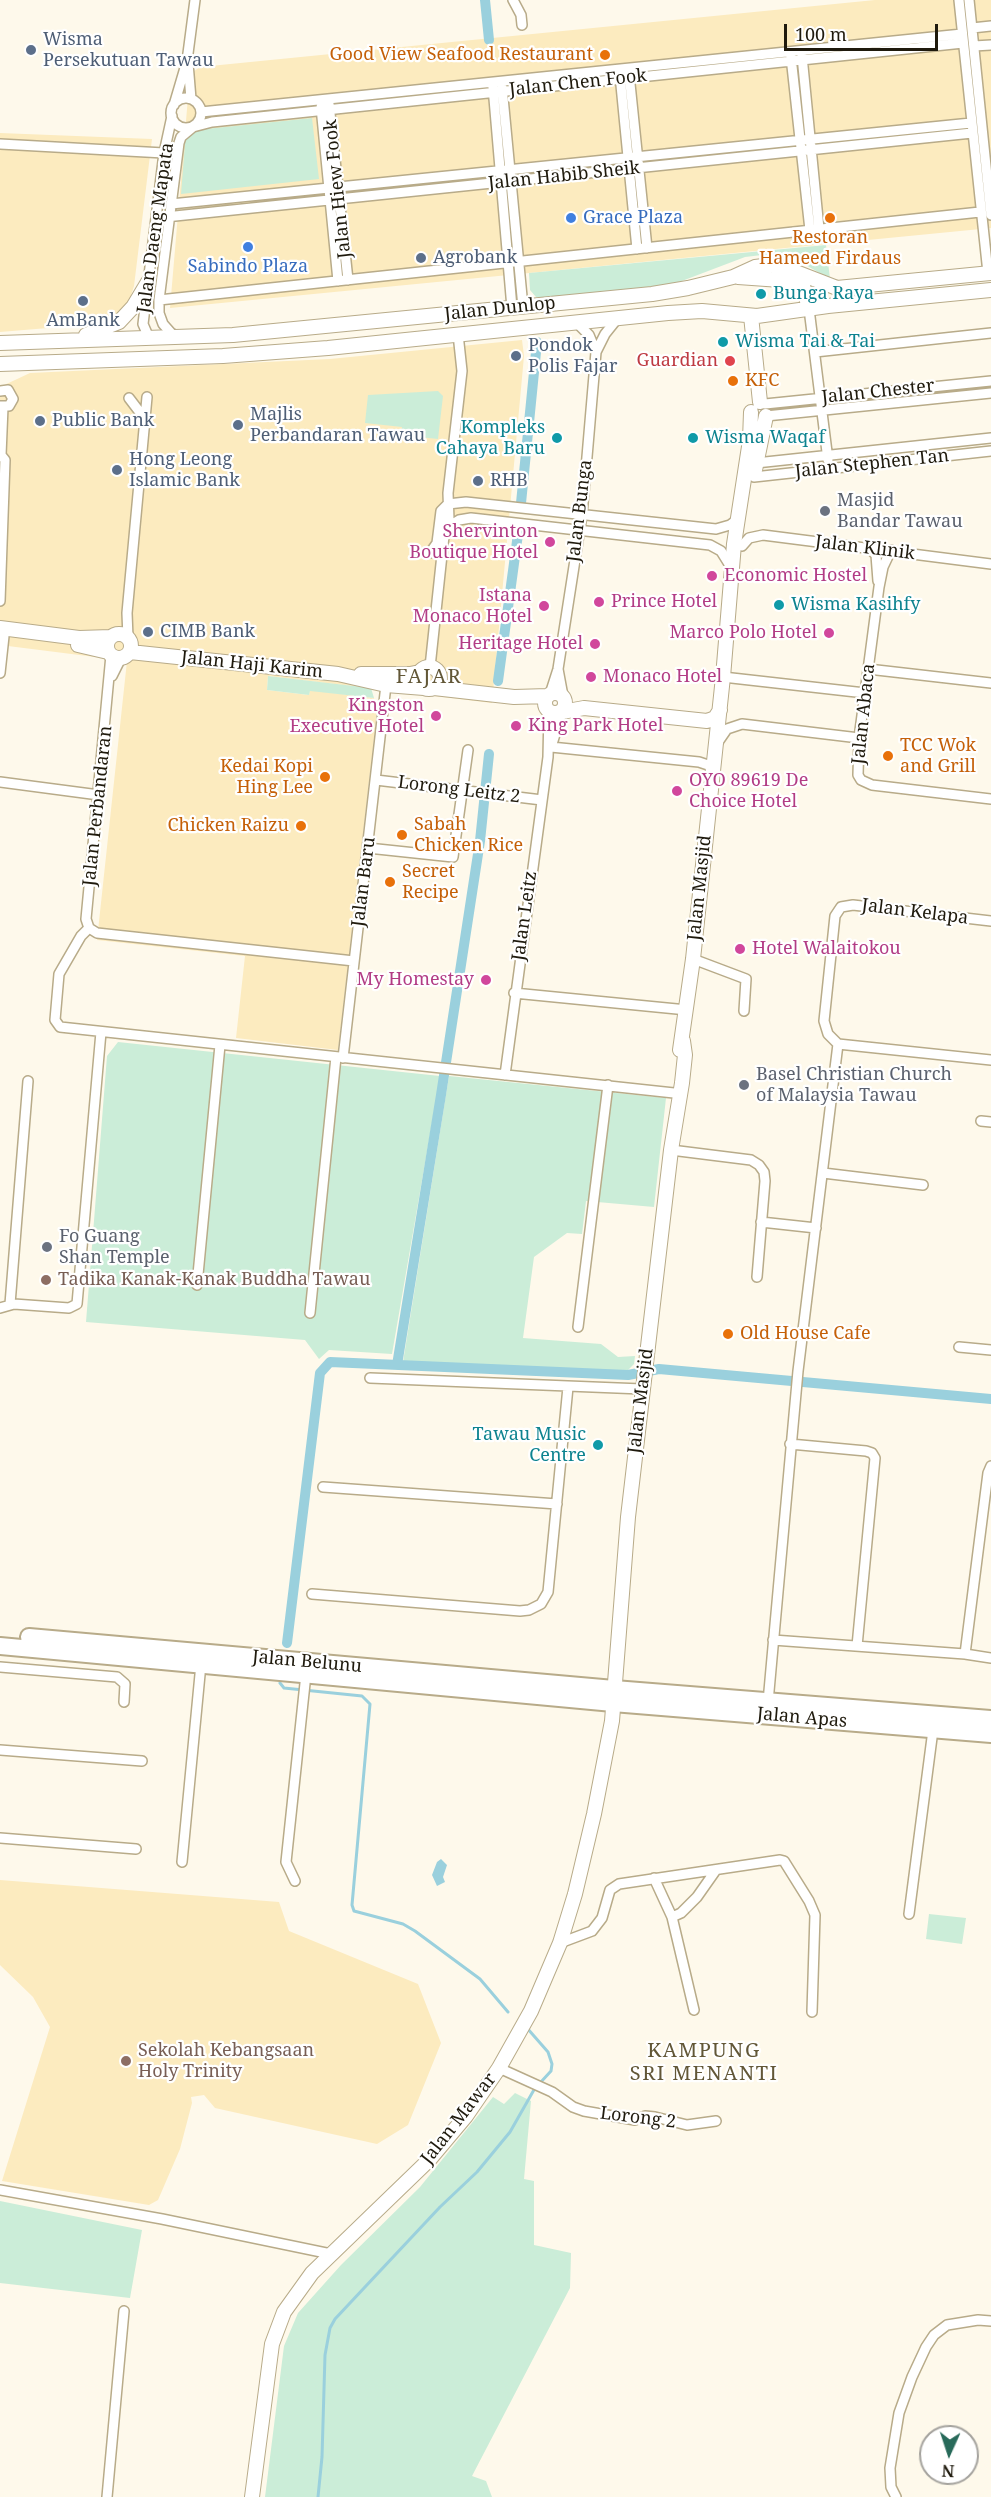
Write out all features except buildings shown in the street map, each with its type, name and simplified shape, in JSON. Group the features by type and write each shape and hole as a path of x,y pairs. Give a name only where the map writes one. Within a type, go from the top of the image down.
{"highway":[{"name":"Jalan Belunu","path":"0,1634 613,1696"},
{"name":"Jalan Belunu","path":"0,1646 201,1664 305,1685 613,1696"},
{"name":"Jalan Apas","path":"613,1696 768,1702 991,1719"},
{"name":"Jalan Apas","path":"613,1696 933,1730 991,1734"}],"street":[{"path":"174,105 183,99 191,99 198,104 201,112 200,121 193,127 180,127 172,116 174,105 187,61 195,0"},
{"path":"513,0 521,15 522,25"},
{"path":"959,0 980,212 986,226 990,275"},
{"path":"969,0 986,117 991,215"},
{"path":"972,28 991,26"},
{"name":"Jalan Chen Fook","path":"193,127 212,122 325,110 497,87 963,39"},
{"path":"974,46 991,45"},
{"path":"802,55 805,140 814,230"},
{"path":"791,56 805,140"},
{"path":"187,61 191,99"},
{"path":"625,74 642,248"},
{"path":"497,87 517,308"},
{"name":"Jalan Chen Fook","path":"201,112 324,99 497,87"},
{"name":"Jalan Hiew Fook","path":"324,99 334,199 338,280"},
{"name":"Jalan Daeng Mapata","path":"148,338 143,324 164,153 172,116"},
{"name":"Jalan Habib Sheik","path":"171,204 971,123"},
{"name":"Jalan Daeng Mapata","path":"178,337 163,324 159,313 159,300 179,143 181,137 193,127"},
{"name":"Jalan Habib Sheik","path":"156,218 972,133"},
{"path":"0,144 164,153"},
{"name":"Jalan Hiew Fook","path":"334,199 348,280"},
{"path":"159,300 980,212"},
{"name":"Jalan Dunlop","path":"0,344 233,335 517,308 652,294 733,277 755,267 771,265 798,272 830,287 844,288 990,275"},
{"path":"733,277 795,281 804,289 815,352 829,469"},
{"path":"67,341 101,331 119,322 133,307 148,282"},
{"name":"Jalan Dunlop","path":"0,364 223,356 702,311 751,316 991,290"},
{"name":"Jalan Masjid","path":"676,1113 675,1092 693,959 720,710 732,569 750,440 760,408 751,316"},
{"name":"Jalan Bunga","path":"548,757 551,747 558,669 582,515 596,352 604,334 617,319"},
{"path":"577,323 589,335 596,352"},
{"path":"815,352 991,333"},
{"path":"429,688 418,679 430,670 446,528 452,503 448,486 462,372 458,334"},
{"path":"148,338 161,350 223,356"},
{"name":"Jalan Chester","path":"760,408 821,398 991,381"},
{"path":"0,391 8,390 13,396 10,405 2,406 1,456 5,459 0,601"},
{"name":"Jalan Chester","path":"760,408 822,410 991,393"},
{"name":"Jalan Perbandaran","path":"88,928 86,919 110,684 127,613 147,397"},
{"path":"129,398 145,419"},
{"path":"732,586 737,578 754,477 760,408"},
{"name":"Jalan Stephen Tan","path":"756,463 991,438"},
{"name":"Jalan Stephen Tan","path":"754,477 991,451"},
{"path":"430,553 437,543 441,511 452,503 716,529 730,525 739,518"},
{"path":"446,528 459,520 471,518 710,544 721,550 732,569"},
{"name":"Jalan Klinik","path":"742,546 749,538 763,535 991,564"},
{"path":"869,548 876,555 879,587"},
{"path":"879,587 883,567 891,550"},
{"name":"Jalan Abaca","path":"879,587 856,769 861,780 866,783 991,799"},
{"path":"0,673 1,634 86,646 120,646"},
{"name":"Jalan Haji Karim","path":"120,646 166,656 338,674"},
{"path":"868,669 991,683"},
{"path":"338,674 386,685 387,682 403,680 430,670"},
{"path":"429,688 441,680 430,670"},
{"path":"430,670 462,691"},
{"path":"338,674 403,680 429,688 514,697 598,710 707,720 715,718 720,710"},
{"path":"723,676 865,693"},
{"path":"384,707 403,680"},
{"name":"Jalan Baru","path":"310,1313 339,1057 354,961 386,685"},
{"name":"Jalan Bunga","path":"548,757 555,703"},
{"path":"716,746 727,729 742,724 859,738"},
{"path":"551,747 699,762 708,765 713,772"},
{"path":"368,848 453,857 468,750"},
{"name":"Jalan Leitz","path":"505,1075 514,993 548,757"},
{"name":"Lorong Leitz 2","path":"376,780 542,800"},
{"path":"0,782 99,795"},
{"name":"Jalan Kelapa","path":"838,1044 825,1028 827,978 835,916 841,907 991,921"},
{"path":"354,961 97,933 88,928 59,975 55,1020 60,1028 675,1092"},
{"path":"693,959 746,979 744,1011"},
{"path":"514,993 687,1010"},
{"path":"28,1081 5,1306 69,1308 77,1304 100,1032"},
{"name":"Jalan Masjid","path":"613,1696 642,1385 671,1150 680,1100 685,1055 683,1041"},
{"path":"768,1702 796,1386 838,1044 991,1060"},
{"path":"197,1285 220,1045"},
{"path":"578,1327 608,1085"},
{"path":"671,1150 751,1160 764,1172 757,1277"},
{"path":"823,1173 923,1185"},
{"path":"762,1222 816,1228"},
{"path":"959,1347 991,1350"},
{"path":"370,1378 568,1387 642,1385"},
{"path":"312,1594 520,1611 535,1608 546,1598 548,1592 568,1387"},
{"path":"790,1444 866,1451 872,1453 875,1458 857,1646"},
{"path":"965,1654 988,1473 991,1466"},
{"path":"323,1486 557,1504"},
{"path":"774,1640 965,1654 991,1658"},
{"path":"182,1862 201,1664"},
{"path":"0,1667 117,1677 125,1684 124,1702"},
{"path":"295,1881 286,1862 305,1685"},
{"name":"Jalan Mawar","path":"252,2497 269,2363 278,2324 294,2296 331,2254 429,2160 466,2116 499,2068 531,2011 560,1943 575,1894 607,1750 613,1696"},
{"path":"909,1914 933,1730"},
{"path":"0,1750 142,1761"},
{"path":"0,1838 136,1849"},
{"path":"560,1943 592,1931 602,1918 608,1894 619,1884 777,1860 784,1861 809,1901 814,1915 812,2012"},
{"path":"672,1917 681,1913 697,1897 716,1870"},
{"path":"654,1878 672,1917 694,2010"},
{"name":"Lorong 2","path":"499,2068 552,2092 573,2107 611,2117 635,2120 645,2116 687,2125 716,2121"},
{"path":"0,2190 162,2219 331,2254"},
{"path":"107,2497 124,2311"},
{"path":"896,2497 891,2487 890,2468 899,2413 926,2347 934,2335 947,2325 978,2320 991,2321"}],"shaded area":[{"path":"875,0 991,0 991,228 170,308 190,74 200,67"},
{"path":"0,133 152,139 134,286 129,302 112,319 96,324 0,332"},
{"path":"522,340 524,356 492,703 268,676 267,690 309,695 310,690 374,698 377,711 338,1050 236,1038 245,956 97,940 127,661 0,645 0,387 30,373 330,359"},
{"path":"0,1880 279,1902 289,1931 418,1984 441,2043 408,2125 377,2144 215,2108 204,2095 191,2097 192,2103 180,2149 158,2200 149,2205 2,2181 50,2027 33,1997 0,1965"}],"green space":[{"path":"312,118 319,179 181,194 186,131"},
{"path":"826,245 830,279 797,260 762,255 745,257 674,284 543,299 536,297 530,290 529,273"},
{"path":"438,391 443,396 438,439 401,435 402,427 365,423 368,395"},
{"path":"268,676 371,688 374,698 310,691 309,695 267,690"},
{"path":"118,1042 440,1076 392,1354 329,1350 319,1359 305,1340 86,1322 107,1056"},
{"path":"449,1076 666,1098 654,1207 586,1201 582,1234 567,1233 534,1257 523,1338 601,1344 618,1357 635,1356 634,1364 627,1371 403,1362"},
{"path":"929,1914 966,1918 962,1944 926,1939"},
{"path":"515,2093 531,2101 524,2179 534,2181 534,2245 571,2253 570,2288 472,2476 486,2481 492,2497 265,2497 284,2346 298,2313 341,2265 420,2187 493,2097 504,2104"},
{"path":"0,2201 142,2230 130,2298 0,2283"}],"water":[{"path":"441,1859 447,1865 443,1877 445,1882 437,1886 432,1875 437,1862"}],"waterway":[{"path":"485,0 489,40"},
{"path":"521,503 537,342"},
{"path":"498,681 518,534"},
{"path":"397,1365 480,841 489,754"},
{"path":"287,1643 320,1373 330,1362 628,1375 659,1369 991,1399"},
{"path":"280,1683 284,1688 362,1696 370,1704 352,1905 354,1911 403,1924 415,1931 480,1979 508,2012"},
{"path":"527,2028 548,2052 552,2064 551,2071 540,2083"},
{"path":"318,2497 322,2457 325,2355 330,2328 335,2319 440,2207 477,2172 510,2132 535,2088"}],"place":[{"name":"Wisma Persekutuan Tawau","path":"31,50"},
{"name":"Good View Seafood Restaurant","path":"605,55"},
{"name":"Grace Plaza","path":"571,218"},
{"name":"Restoran Hameed Firdaus","path":"830,218"},
{"name":"Sabindo Plaza","path":"248,247"},
{"name":"Agrobank","path":"421,258"},
{"name":"Bunga Raya","path":"761,294"},
{"name":"AmBank","path":"83,301"},
{"name":"Wisma Tai & Tai","path":"723,342"},
{"name":"Pondok Polis Fajar","path":"516,356"},
{"name":"Guardian","path":"730,361"},
{"name":"KFC","path":"733,381"},
{"name":"Public Bank","path":"40,421"},
{"name":"Majlis Perbandaran Tawau","path":"238,425"},
{"name":"Kompleks Cahaya Baru","path":"557,438"},
{"name":"Wisma Waqaf","path":"693,438"},
{"name":"Hong Leong Islamic Bank","path":"117,470"},
{"name":"RHB","path":"478,481"},
{"name":"Masjid Bandar Tawau","path":"825,511"},
{"name":"Shervinton Boutique Hotel","path":"550,542"},
{"name":"Economic Hostel","path":"712,576"},
{"name":"Prince Hotel","path":"599,602"},
{"name":"Wisma Kasihfy","path":"779,605"},
{"name":"Istana Monaco Hotel","path":"544,606"},
{"name":"CIMB Bank","path":"148,632"},
{"name":"Marco Polo Hotel","path":"829,633"},
{"name":"Heritage Hotel","path":"595,644"},
{"name":"Monaco Hotel","path":"591,677"},
{"name":"Kingston Executive Hotel","path":"436,716"},
{"name":"King Park Hotel","path":"516,726"},
{"name":"TCC Wok and Grill","path":"888,756"},
{"name":"Kedai Kopi Hing Lee","path":"325,777"},
{"name":"OYO 89619 De Choice Hotel","path":"677,791"},
{"name":"Chicken Raizu","path":"301,826"},
{"name":"Sabah Chicken Rice","path":"402,835"},
{"name":"Secret Recipe","path":"390,882"},
{"name":"Hotel Walaitokou","path":"740,949"},
{"name":"My Homestay","path":"486,980"},
{"name":"Basel Christian Church of Malaysia Tawau","path":"744,1085"},
{"name":"Fo Guang Shan Temple","path":"47,1247"},
{"name":"Tadika Kanak-Kanak Buddha Tawau","path":"46,1280"},
{"name":"Old House Cafe","path":"728,1334"},
{"name":"Tawau Music Centre","path":"598,1445"},
{"name":"Sekolah Kebangsaan Holy Trinity","path":"126,2061"}],"district":[{"name":"FAJAR","path":"429,677"},
{"name":"KAMPUNG SRI MENANTI","path":"704,2062"}]}
